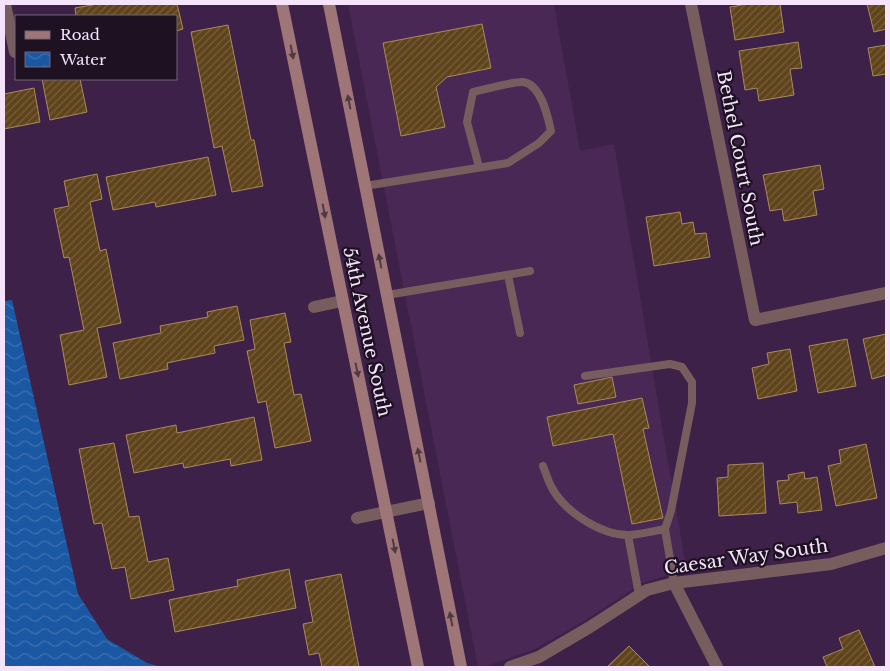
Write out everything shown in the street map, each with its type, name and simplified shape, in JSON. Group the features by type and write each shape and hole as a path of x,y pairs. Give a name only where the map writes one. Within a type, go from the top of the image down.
{"main road":[{"name":"54th Avenue South","path":"282,4 418,667"},
{"name":"54th Avenue South","path":"329,4 461,667"}],"street":[{"path":"5,4 15,52"},
{"name":"Bethel Court South","path":"691,4 755,320 886,293"},
{"path":"314,307 342,301"},
{"path":"357,518 428,503"},
{"name":"Caesar Way South","path":"510,667 539,657 590,628 647,590 674,583 830,564 886,548"},
{"path":"674,583 717,667"}],"lane":[{"path":"365,186 479,167 508,162 539,144 551,131 545,107 533,86 523,82 473,92 468,122 479,167"},
{"path":"387,295 530,271"},
{"path":"508,275 520,333"},
{"path":"586,376 670,364 682,367 692,382 692,403 671,511 665,529 674,583"},
{"path":"543,466 552,489 566,506 584,521 608,531 628,535 665,529"},
{"path":"628,535 639,595"}],"shaded area":[{"path":"348,4 554,4 580,151 614,144 687,573 680,574 678,572 642,583 584,621 535,649 484,667 478,667"}],"water":[{"path":"12,300 78,594 107,639 147,663 162,667 4,667 4,301"}],"building":[{"path":"97,4 177,4 183,29 178,30 178,15 76,15 75,8"},
{"path":"742,4 780,4 784,32 735,40 730,7"},
{"path":"867,4 886,4 886,29 874,32"},
{"path":"482,24 491,68 447,77 436,87 445,127 401,136 383,43"},
{"path":"228,25 251,140 254,140 263,186 232,192 222,146 214,148 191,32"},
{"path":"798,42 802,68 790,69 794,95 759,101 757,88 745,90 739,51"},
{"path":"886,45 886,74 873,76 868,48"},
{"path":"42,80 80,80 87,112 50,120"},
{"path":"34,88 40,122 4,129 4,94"},
{"path":"208,157 216,195 156,207 155,202 113,210 106,177"},
{"path":"820,165 824,189 813,191 817,215 784,221 782,209 770,211 763,175"},
{"path":"97,174 102,199 90,202 100,251 106,249 121,323 97,328 107,377 69,385 60,335 84,330 69,257 64,258 54,209 69,206 64,181"},
{"path":"680,212 682,224 693,222 695,234 706,233 710,257 654,266 646,217"},
{"path":"237,306 244,340 214,346 215,353 167,363 168,369 120,379 113,343 161,333 160,326 208,317 207,312"},
{"path":"285,313 291,342 284,343 294,395 301,394 311,441 275,448 266,401 258,403 247,351 255,349 250,320"},
{"path":"886,334 886,375 872,379 863,339"},
{"path":"847,339 856,386 818,393 809,346"},
{"path":"790,349 797,391 758,399 752,368 769,364 767,353"},
{"path":"612,377 616,397 578,404 574,385"},
{"path":"642,398 649,428 643,429 663,518 632,524 613,434 553,446 547,417"},
{"path":"254,417 262,460 231,466 230,459 184,468 183,463 134,473 126,435 176,425 177,433"},
{"path":"114,443 129,517 139,516 148,562 168,558 174,590 131,599 125,567 112,569 102,523 94,524 79,449"},
{"path":"866,444 877,498 836,506 828,466 841,463 839,450"},
{"path":"763,463 766,513 719,516 717,478 728,477 728,465"},
{"path":"804,472 805,479 817,477 822,510 798,513 797,502 780,504 777,481 789,480 788,475"},
{"path":"289,569 296,608 175,632 169,600 238,586 237,580"},
{"path":"341,574 359,667 322,667 319,653 309,655 303,624 313,622 305,581"},
{"path":"859,630 875,667 827,667 823,657 843,649 839,638"},
{"path":"629,646 650,667 607,667"}]}
